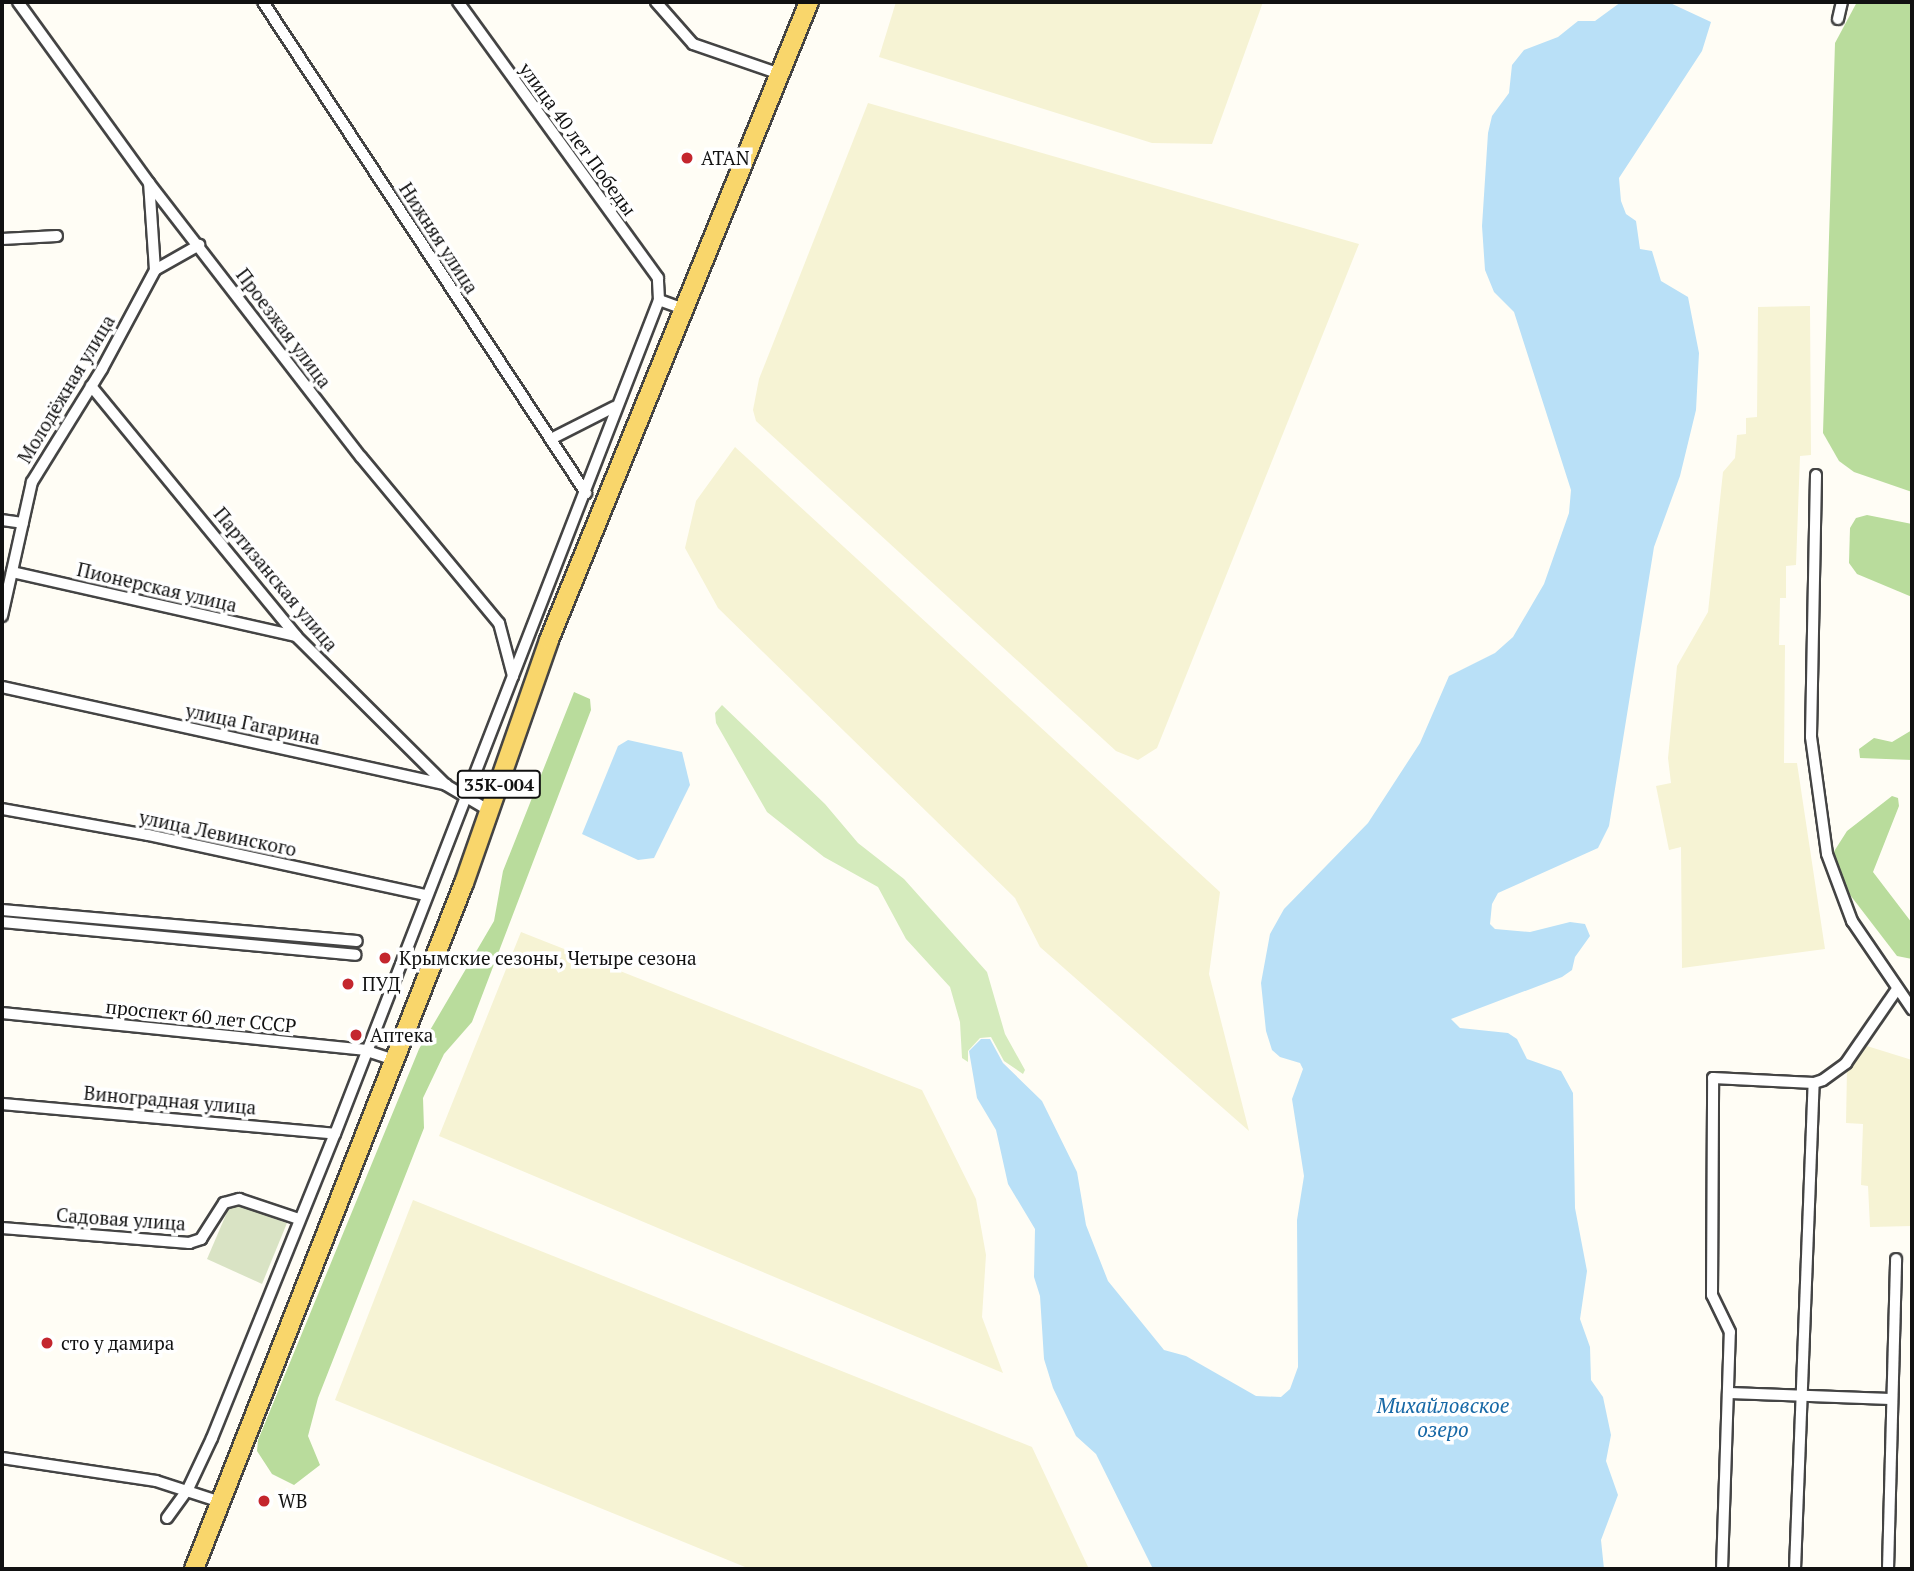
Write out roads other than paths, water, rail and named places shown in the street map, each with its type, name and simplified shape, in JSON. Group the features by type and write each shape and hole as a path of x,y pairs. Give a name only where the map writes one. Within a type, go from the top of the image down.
{"main road":[{"name":"35К-004","path":"194,1569 490,811 550,640 687,310 809,2"}],"street":[{"name":"Проезжая улица","path":"19,2 149,183 361,457 499,623 513,676"},
{"name":"Нижняя улица","path":"263,2 586,494"},
{"name":"улица 40 лет Победы","path":"458,2 656,276 659,300"},
{"path":"656,2 693,44 780,74"},
{"path":"1838,19 1842,2"},
{"path":"149,183 155,270 199,245"},
{"path":"2,239 57,236"},
{"name":"Молодёжная улица","path":"2,616 23,523 41,463 91,386 155,270"},
{"path":"167,1518 188,1489 335,1134 364,1050 586,494 614,407 659,300 687,310"},
{"name":"Партизанская улица","path":"91,386 296,636 446,785"},
{"path":"551,439 614,407"},
{"path":"1816,475 1811,737 1826,854 1841,900 1896,989 1912,1009"},
{"path":"2,520 23,523"},
{"name":"Пионерская улица","path":"12,572 296,636"},
{"name":"улица Гагарина","path":"2,687 446,785 490,811"},
{"name":"улица Левинского","path":"2,809 426,895"},
{"path":"2,910 357,942"},
{"path":"2,922 355,955"},
{"path":"216,942 217,929"},
{"path":"320,952 322,938"},
{"path":"1721,1569 1730,1332 1712,1295 1713,1078 1814,1083 1846,1063 1896,989"},
{"name":"проспект 60 лет СССР","path":"2,1013 364,1050 394,1060"},
{"path":"1795,1569 1814,1083"},
{"name":"Виноградная улица","path":"2,1104 335,1134"},
{"name":"Садовая улица","path":"2,1228 189,1243 201,1239 224,1203 239,1199 299,1219"},
{"path":"1888,1569 1896,1259"},
{"path":"1728,1393 1892,1399"},
{"path":"2,1458 122,1474 188,1489 221,1503"}],"water":[{"name":"Михайловское озеро","path":"1621,2 1668,2 1711,22 1702,51 1619,178 1621,201 1626,214 1636,221 1640,249 1652,251 1661,281 1688,297 1699,353 1696,410 1680,476 1654,547 1609,826 1598,848 1498,893 1492,904 1490,924 1495,929 1530,932 1570,922 1585,924 1590,936 1575,957 1572,970 1562,977 1451,1019 1460,1028 1508,1033 1517,1039 1527,1059 1561,1071 1573,1093 1575,1208 1587,1271 1580,1319 1590,1347 1591,1380 1603,1397 1611,1435 1606,1461 1618,1495 1601,1540 1604,1569 1153,1569 1096,1454 1076,1436 1053,1388 1044,1359 1040,1296 1034,1277 1035,1229 1008,1184 996,1130 977,1098 969,1051 981,1039 990,1039 1003,1063 1042,1101 1077,1172 1086,1225 1108,1281 1164,1350 1186,1356 1256,1396 1281,1397 1290,1389 1298,1367 1297,1220 1304,1176 1292,1099 1303,1069 1300,1063 1280,1057 1272,1050 1266,1031 1261,983 1270,934 1284,909 1368,823 1420,743 1449,676 1495,653 1513,637 1544,584 1569,513 1571,490 1514,312 1494,292 1485,270 1482,226 1488,133 1492,116 1509,93 1512,65 1524,50 1558,37 1578,21 1595,21"},
{"path":"628,740 682,752 690,785 654,858 638,860 582,834 618,746"}],"place":[{"name":"ATAN","path":"687,158"},
{"name":"Крымские сезоны, Четыре сезона","path":"385,958"},
{"name":"ПУД","path":"348,984"},
{"name":"Аптека","path":"356,1035"},
{"name":"сто у дамира","path":"47,1343"},
{"name":"WB","path":"264,1501"}]}
